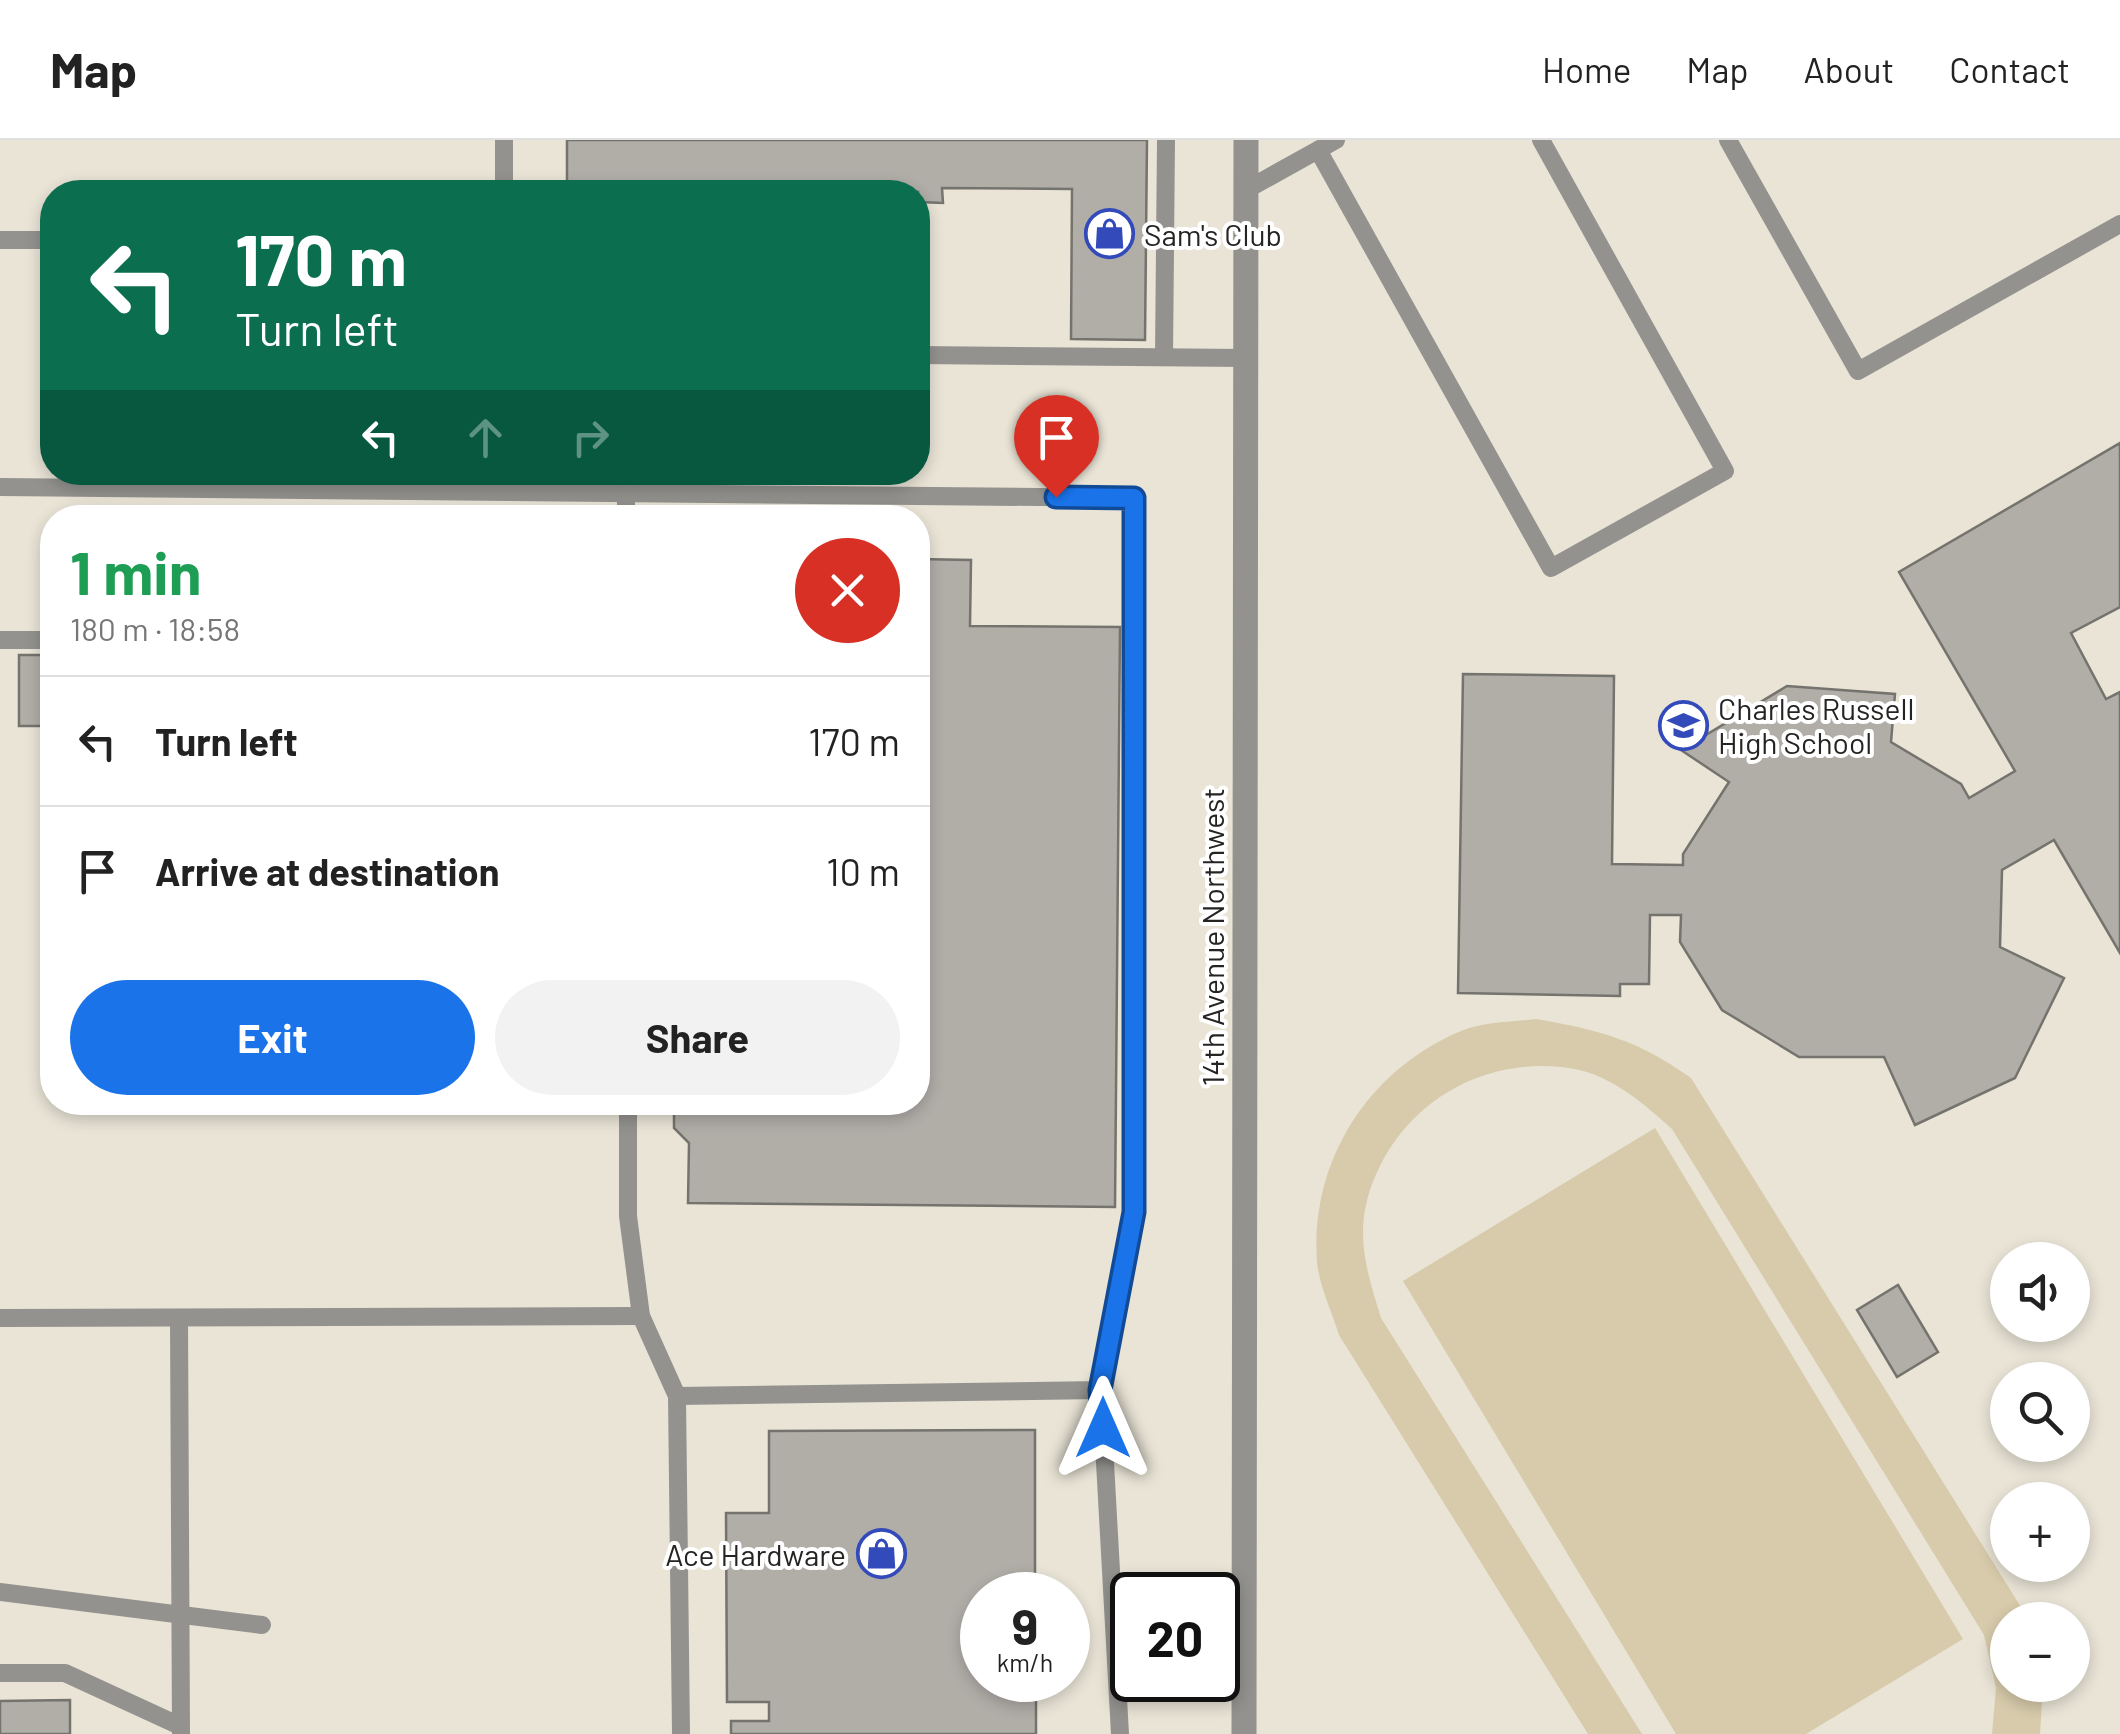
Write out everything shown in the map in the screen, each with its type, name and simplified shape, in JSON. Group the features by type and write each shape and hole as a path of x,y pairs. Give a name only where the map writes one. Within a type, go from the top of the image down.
{"street":[{"name":"14th Avenue Northwest","path":"1244,1734 1246,140"}],"lane":[{"path":"504,140 504,180"},
{"path":"1164,358 1166,140"},
{"path":"1246,190 1336,140"},
{"path":"1318,150 1551,568 1725,471 1541,140"},
{"path":"1728,140 1858,371 2120,224"},
{"path":"0,240 40,240"},
{"path":"930,355 1244,358"},
{"path":"0,488 251,485"},
{"path":"536,485 626,493 1134,498 1134,1212 1100,1390 1120,1734"},
{"path":"626,493 626,505"},
{"path":"0,640 40,640"},
{"path":"628,1115 628,1216 641,1316 677,1396 682,1734"},
{"path":"0,1318 641,1316"},
{"path":"0,1673 64,1673 180,1730 178,1318"},
{"path":"677,1396 1100,1390"},
{"path":"0,1592 179,1618 262,1625"}],"shaded area":[{"path":"0,140 2120,140 2120,1734 0,1734"},
{"path":"1536,1019 1618,1038 1691,1078 1990,1557 1990,1582 2005,1582 2018,1602 1990,1602 1990,1662 1984,1635 1672,1129 1639,1101 1589,1073 1539,1066 1505,1070 1443,1095 1395,1141 1378,1171 1366,1205 1364,1248 1381,1318 1642,1734 1588,1734 1339,1335 1317,1262 1317,1225 1323,1189 1352,1123 1398,1069 1461,1031"},
{"path":"1655,1128 1963,1639 1806,1734 1676,1734 1403,1281"},
{"path":"1995,1702 2042,1702 2040,1734 1992,1734"}],"building":[{"name":"Sam's Club","path":"567,140 1147,140 1145,340 1071,339 1072,189 942,188 943,203 930,202 930,180 567,180"},
{"path":"2120,443 2120,607 2071,633 2106,699 2120,692 2120,953 2054,840 2002,870 2000,947 2064,978 2015,1078 1915,1125 1884,1057 1799,1057 1722,1010 1680,942 1681,915 1650,915 1649,984 1620,984 1620,996 1458,993 1463,674 1614,676 1612,864 1683,865 1683,854 1729,782 1681,750 1787,686 1895,694 1891,742 1961,784 1969,798 2015,771 1899,572"},
{"path":"930,559 971,560 970,626 1120,627 1115,1207 688,1203 689,1143 674,1128 674,1115 930,1115"},
{"path":"19,655 40,655 40,726 19,726"},
{"path":"1898,1285 1938,1352 1897,1377 1857,1310"},
{"name":"Ace Hardware","path":"1035,1430 1035,1572 960,1572 960,1702 1036,1702 1036,1734 731,1734 731,1721 769,1721 769,1702 727,1702 726,1513 769,1513 769,1431"},
{"path":"70,1700 70,1734 0,1734 0,1701"}],"place":[{"name":"Sam's Club","path":"1109,234"},
{"name":"Charles Russell High School","path":"1683,725"},
{"name":"Ace Hardware","path":"881,1554"}],"route":[{"path":"1056,497 1134,498 1134,1212 1100,1390 1103,1428"}]}
